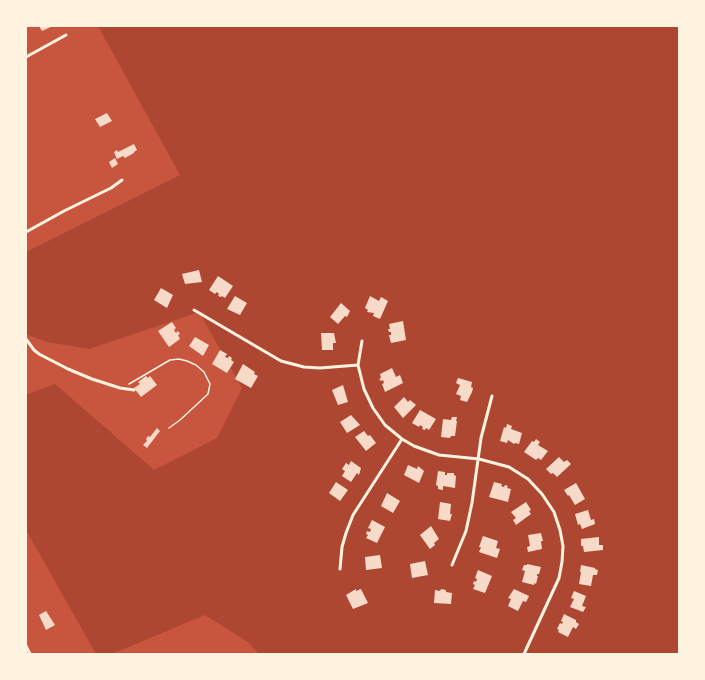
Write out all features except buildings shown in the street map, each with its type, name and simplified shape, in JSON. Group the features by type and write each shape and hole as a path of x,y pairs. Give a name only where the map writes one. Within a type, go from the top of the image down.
{"street":[{"path":"26,57 66,35"},
{"path":"26,232 122,180"},
{"path":"194,310 281,361 304,367 320,368 358,365"},
{"path":"26,339 34,350 57,364 92,379 134,390"},
{"path":"362,340 358,365 364,389 372,408 386,425 414,446 439,455 479,459 509,467 528,479 554,512 563,546 559,578 524,654"},
{"path":"453,565 466,531 483,428 492,396"},
{"path":"340,569 342,547 353,515 402,439"},
{"path":"26,646 30,654"}],"path":[{"path":"122,388 170,360 179,359 196,365 207,377 210,391 169,428"}],"shaded area":[{"path":"98,26 679,26 679,654 259,654 248,642 205,615 112,654 96,654 26,530 26,395 55,384 154,470 217,438 242,388 199,312 89,349 47,342 26,334 26,252 180,175"}]}
